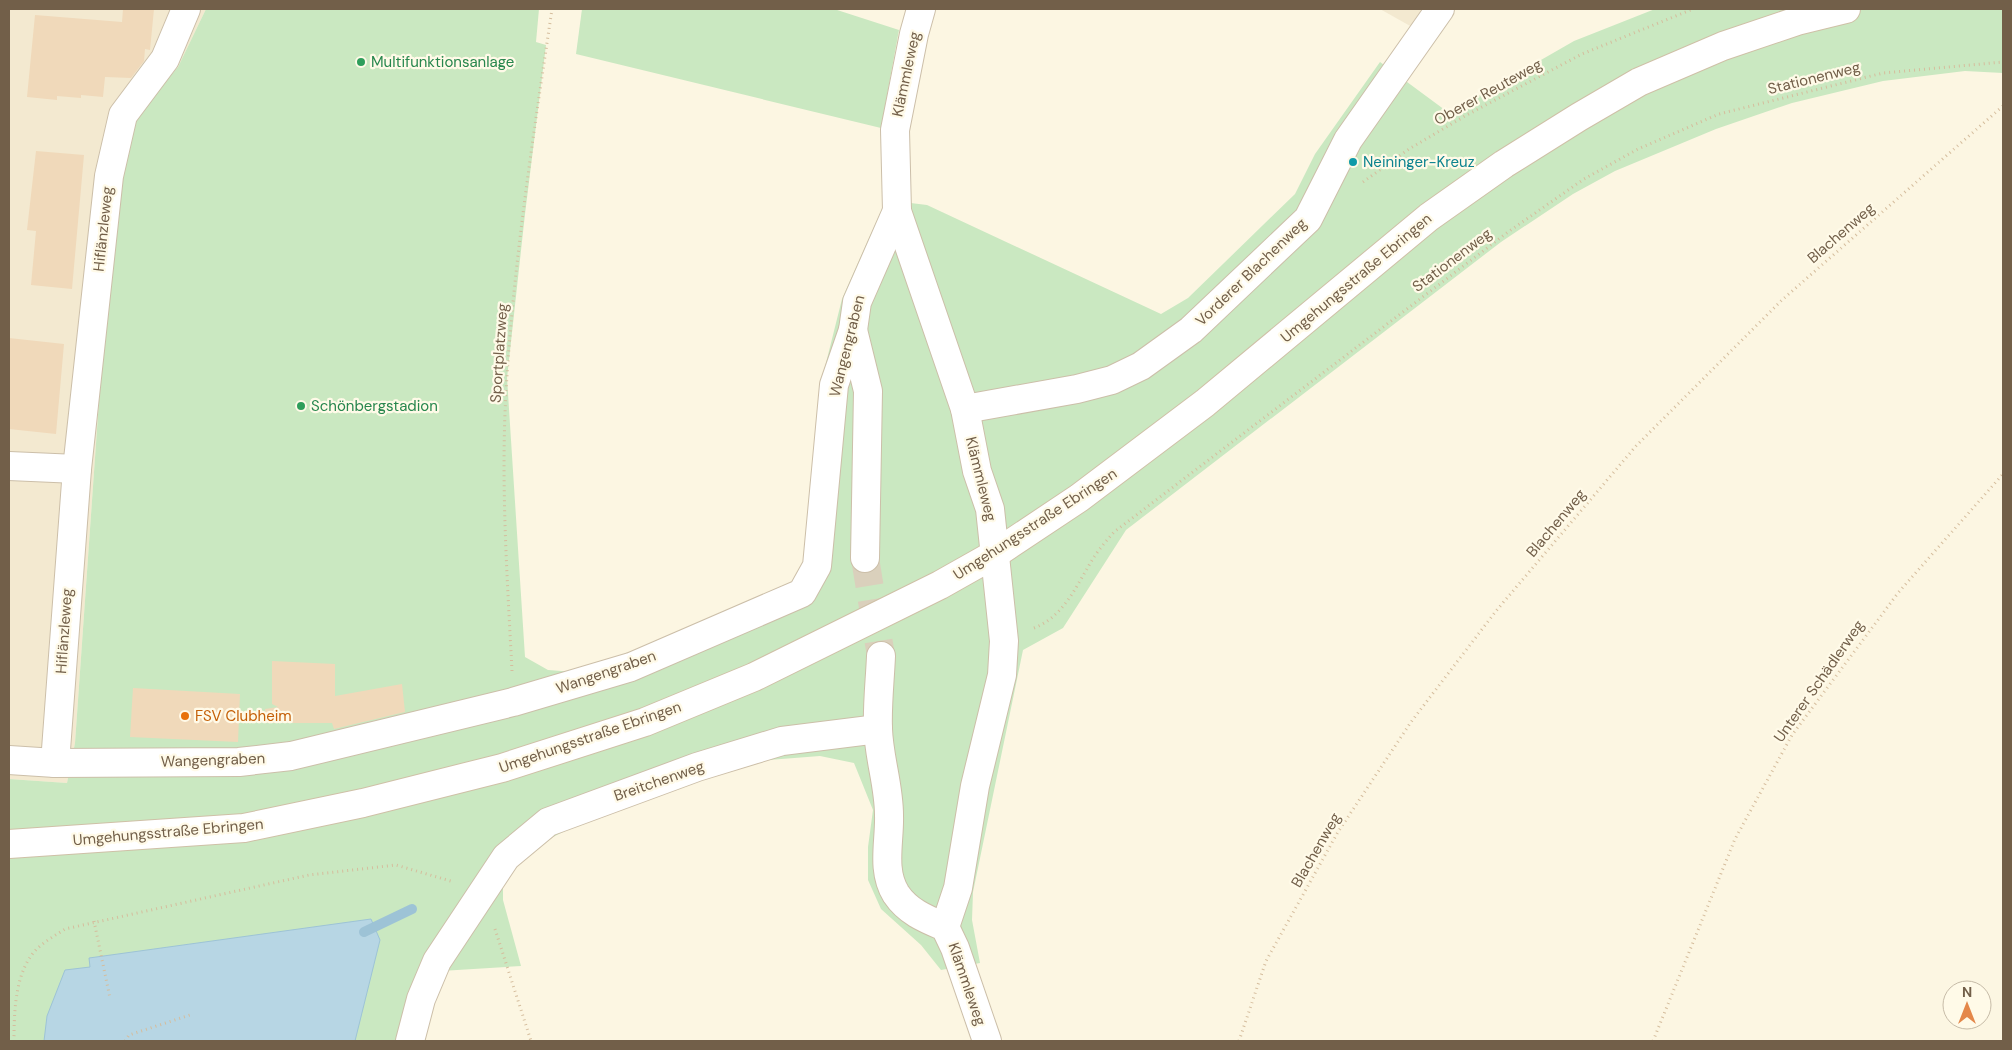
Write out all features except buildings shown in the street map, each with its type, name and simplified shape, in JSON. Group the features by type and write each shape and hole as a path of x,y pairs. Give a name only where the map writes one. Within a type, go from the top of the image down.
{"street":[{"name":"Hiflänzleweg","path":"55,763 77,469 109,176 123,115 165,58 186,9"},
{"name":"Klämmleweg","path":"921,9 895,130 898,211 965,410 977,471 990,508 997,589 1004,641 1002,675 975,786 958,888 946,927 956,948 987,1041"},
{"name":"Vorderer Blachenweg","path":"965,410 1077,389 1112,380 1141,366 1191,330 1308,219 1348,140 1440,9"},
{"name":"Umgehungsstraße Ebringen","path":"9,844 244,828 363,803 502,768 645,722 754,677 940,586 995,554 1079,498 1153,444 1429,217 1504,164 1639,82 1723,46 1797,21 1846,9"},
{"name":"Wangengraben","path":"9,760 55,763 239,762 291,756 513,702 630,667 802,593 817,566 834,384 852,330 857,302 898,211"},
{"path":"852,330 868,391 865,558"},
{"path":"9,466 77,469"},
{"name":"Klämmleweg","path":"881,656 878,729 889,814 887,855 889,878 896,893 908,908 925,919 946,927"},
{"name":"Breitchenweg","path":"410,1041 428,980 437,961 506,857 548,822 697,767 782,741 878,729"}],"path":[{"name":"Sportplatzweg","path":"513,702 504,534 507,377 523,212 552,9"},
{"name":"Oberer Reuteweg","path":"1355,188 1410,149 1465,116 1582,54 1693,9"},
{"name":"Stationenweg","path":"1004,641 1048,622 1066,605 1096,554 1114,532 1508,232 1584,179 1638,149 1719,114 1883,73 2003,62"},
{"name":"Blachenweg","path":"1239,1041 1266,961 1338,832 1411,722 1496,612 1636,446 1782,300 2003,106"},
{"name":"Unterer Schädlerweg","path":"1653,1041 1735,839 1792,735 1898,593 2003,474"},
{"path":"14,1041 14,1009 21,976 38,947 65,929 94,921 187,904 309,875 396,866 481,895 493,925 531,1041"},
{"path":"94,921 110,998"},
{"path":"125,1041 129,1035 193,1014"}],"shaded area":[{"path":"9,9 206,9 178,67 142,109 105,315 75,743 67,783 9,779"},
{"path":"1380,9 1450,9 1428,36"}],"green space":[{"path":"206,9 539,9 536,42 546,45 507,378 525,657 548,670 575,672 771,600 799,581 811,550 824,371 842,299 886,200 927,205 1161,314 1188,298 1295,194 1315,154 1380,62 1449,113 1574,41 1655,9 2003,9 2003,73 1965,71 1883,81 1792,103 1716,129 1615,171 1573,194 1501,242 1126,530 1063,628 1023,650 973,892 972,920 980,963 941,970 921,945 881,909 868,880 868,847 873,810 854,763 820,756 754,761 608,809 553,837 521,862 503,882 503,900 521,966 441,971 424,1041 9,1041 9,779 67,783 75,743 105,315 128,134 142,109 178,67"},
{"path":"582,9 834,9 899,30 881,128 576,54"}],"water":[{"path":"371,919 380,940 355,1041 44,1041 47,1016 65,970 90,967 89,958"}],"waterway":[{"path":"364,932 412,909"}],"tunnel":[{"path":"865,558 881,656"}],"place":[{"name":"Multifunktionsanlage","path":"361,62"},
{"name":"Neininger-Kreuz","path":"1353,162"},
{"name":"Schönbergstadion","path":"301,406"},
{"name":"FSV Clubheim","path":"185,716"}]}
